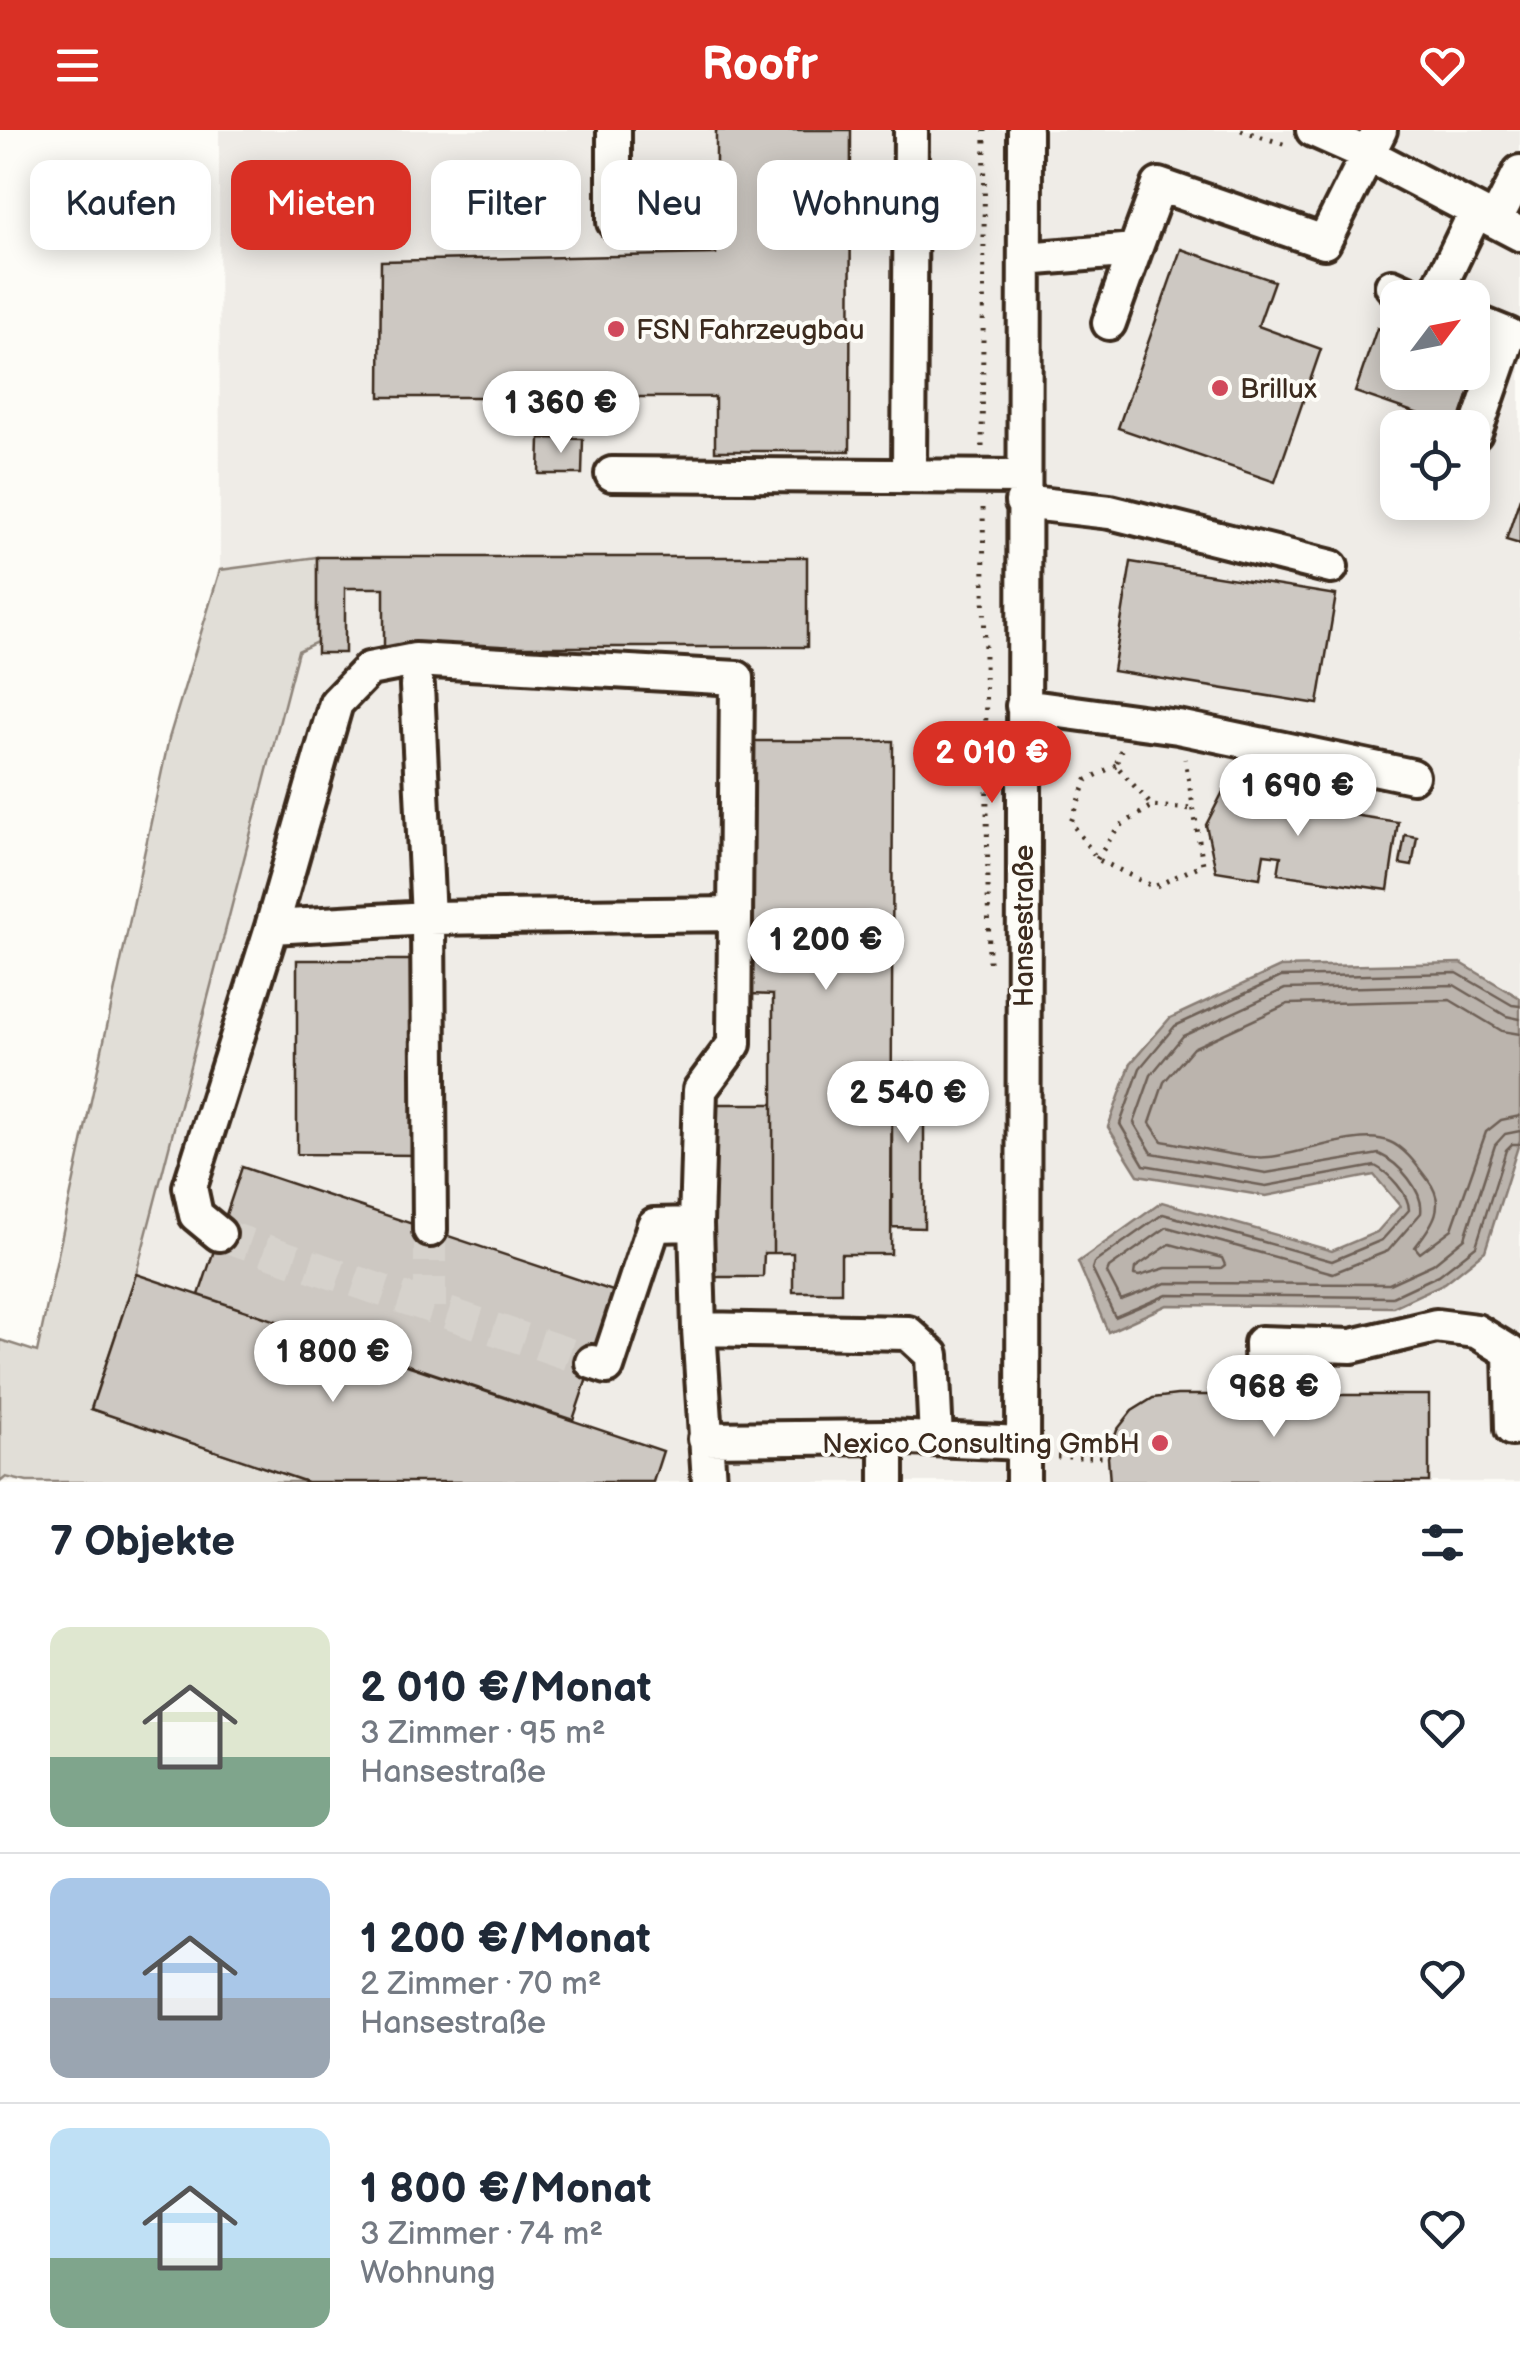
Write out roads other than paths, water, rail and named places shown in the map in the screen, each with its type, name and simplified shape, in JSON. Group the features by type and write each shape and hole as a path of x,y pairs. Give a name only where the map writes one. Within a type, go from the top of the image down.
{"street":[{"path":"614,130 614,160"},
{"path":"909,476 911,130"},
{"name":"Hansestraße","path":"1023,1482 1025,130"},
{"path":"1313,130 1374,142 1497,222"},
{"path":"1110,323 1159,185 1324,242 1374,142"},
{"path":"1449,280 1497,222 1520,172"},
{"path":"1025,259 1135,250"},
{"path":"1484,410 1509,335 1490,327"},
{"path":"612,474 982,477 1331,567"},
{"path":"219,1234 196,1215 190,1187 272,927 336,703 369,669 415,660 737,678 734,1044 700,1090 698,1328 710,1482"},
{"path":"416,686 428,918 430,1230"},
{"path":"1023,706 1178,727 1412,776"},
{"path":"272,927 428,918 735,914"},
{"path":"592,1362 607,1367 654,1225 696,1224"},
{"path":"1262,1395 1261,1343 1352,1346 1436,1326 1476,1331 1510,1352 1512,1429"},
{"path":"698,1328 908,1333 932,1355 936,1439"},
{"path":"705,1440 888,1437 1023,1443"},
{"path":"887,1482 888,1437"}],"water":[{"path":"1461,963 1520,998 1520,1140 1485,1251 1445,1283 1393,1307 1167,1305 1108,1332 1078,1262 1162,1202 1332,1251 1377,1232 1400,1206 1374,1175 1266,1196 1138,1175 1108,1127 1131,1063 1170,1018 1280,967"}],"tunnel":[{"path":"430,1230 430,1307 592,1362"},
{"path":"219,1234 430,1307"}],"place":[{"name":"FSN Fahrzeugbau","path":"616,329"},
{"name":"Brillux","path":"1220,388"},
{"name":"Nexico Consulting GmbH","path":"1160,1443"}]}
